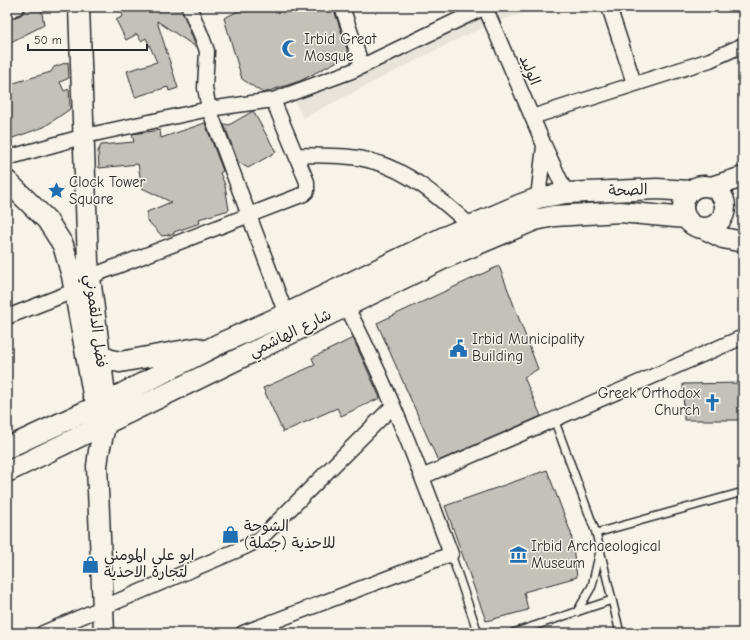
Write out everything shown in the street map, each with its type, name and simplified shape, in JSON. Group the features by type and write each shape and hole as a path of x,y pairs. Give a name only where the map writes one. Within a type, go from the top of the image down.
{"main road":[{"name":"فضل الدلقموني","path":"83,9 85,136 90,277 101,356 100,404"},
{"path":"743,177 711,187 704,186 690,191 683,204 686,218 691,224 724,238 743,242"},
{"path":"7,181 47,220 58,236 68,257 74,291 100,404 101,426 97,466 104,633"},
{"path":"705,229 719,223 726,210 723,196 711,187"},
{"name":"الصحة","path":"566,193 656,189 690,191"},
{"name":"شارع الهاشمي","path":"7,472 101,426 472,226 538,198 566,193"},
{"name":"شارع الهاشمي","path":"7,448 100,404 219,344 286,314 342,297 445,258 534,220 554,216 620,212 686,218"},
{"path":"101,356 111,360 127,361 219,344"}],"street":[{"path":"7,12 17,7"},
{"path":"189,7 207,51 205,88 209,109 286,314"},
{"path":"342,7 362,66"},
{"path":"7,158 85,136 209,109 273,100 313,87 362,66 485,7"},
{"name":"الوليد","path":"485,7 544,146 566,193"},
{"path":"609,7 634,83"},
{"path":"532,117 634,83 710,60 743,45"},
{"path":"90,277 307,191 307,182 273,100"},
{"name":"الوليد","path":"538,198 544,146"},
{"path":"296,155 348,158 375,162 420,183 472,226"},
{"path":"7,317 74,291"},
{"path":"243,633 451,554 422,476 393,406 342,297"},
{"path":"422,476 743,337"},
{"path":"43,633 259,540 393,406"}],"lane":[{"path":"554,420 596,533 620,633"},
{"path":"596,533 743,492"},
{"path":"577,612 592,586 600,549"},
{"path":"451,554 478,633"},
{"path":"513,633 612,600"}],"shaded area":[{"path":"477,7 545,7 495,22 458,39 303,118 292,95"}],"building":[{"path":"31,7 41,7 44,25 7,44 7,20 21,15 25,10"},
{"path":"119,7 181,7 196,47 157,21 178,88 169,91 168,87 135,97 127,71 157,62 146,38 141,41 137,34 126,40 116,20 123,16"},
{"name":"Irbid Great Mosque","path":"247,7 333,7 349,55 300,81 263,93 242,79 224,18"},
{"path":"68,62 69,78 60,82 64,91 69,89 70,109 44,127 7,140 7,85 51,72 54,67"},
{"path":"253,111 276,152 248,168 238,162 224,124 229,125"},
{"path":"205,123 223,171 220,173 225,185 229,210 199,219 200,223 174,232 174,234 162,236 147,220 147,212 171,202 142,188 138,164 99,168 98,151 101,145 134,142 132,134 160,130 161,138"},
{"name":"Irbid Municipality Building","path":"499,266 538,369 524,377 541,416 438,461 377,323"},
{"path":"353,338 380,398 341,416 337,408 283,432 263,388 315,365 312,358"},
{"name":"Greek Orthodox Church","path":"743,383 743,420 684,420 683,384"},
{"name":"Irbid Archaeological Museum","path":"547,470 571,533 577,577 524,592 528,610 486,621 445,506"}],"place":[{"name":"Irbid Great Mosque","path":"291,48"},
{"name":"Clock Tower Square","path":"56,191"},
{"name":"Irbid Municipality Building","path":"459,348"},
{"name":"Greek Orthodox Church","path":"713,402"},
{"name":"الشوحة للاحذية (جملة)","path":"231,535"},
{"name":"Irbid Archaeological Museum","path":"518,555"},
{"name":"ابو علي المومني لتجارة الاحذية","path":"91,564"}]}
